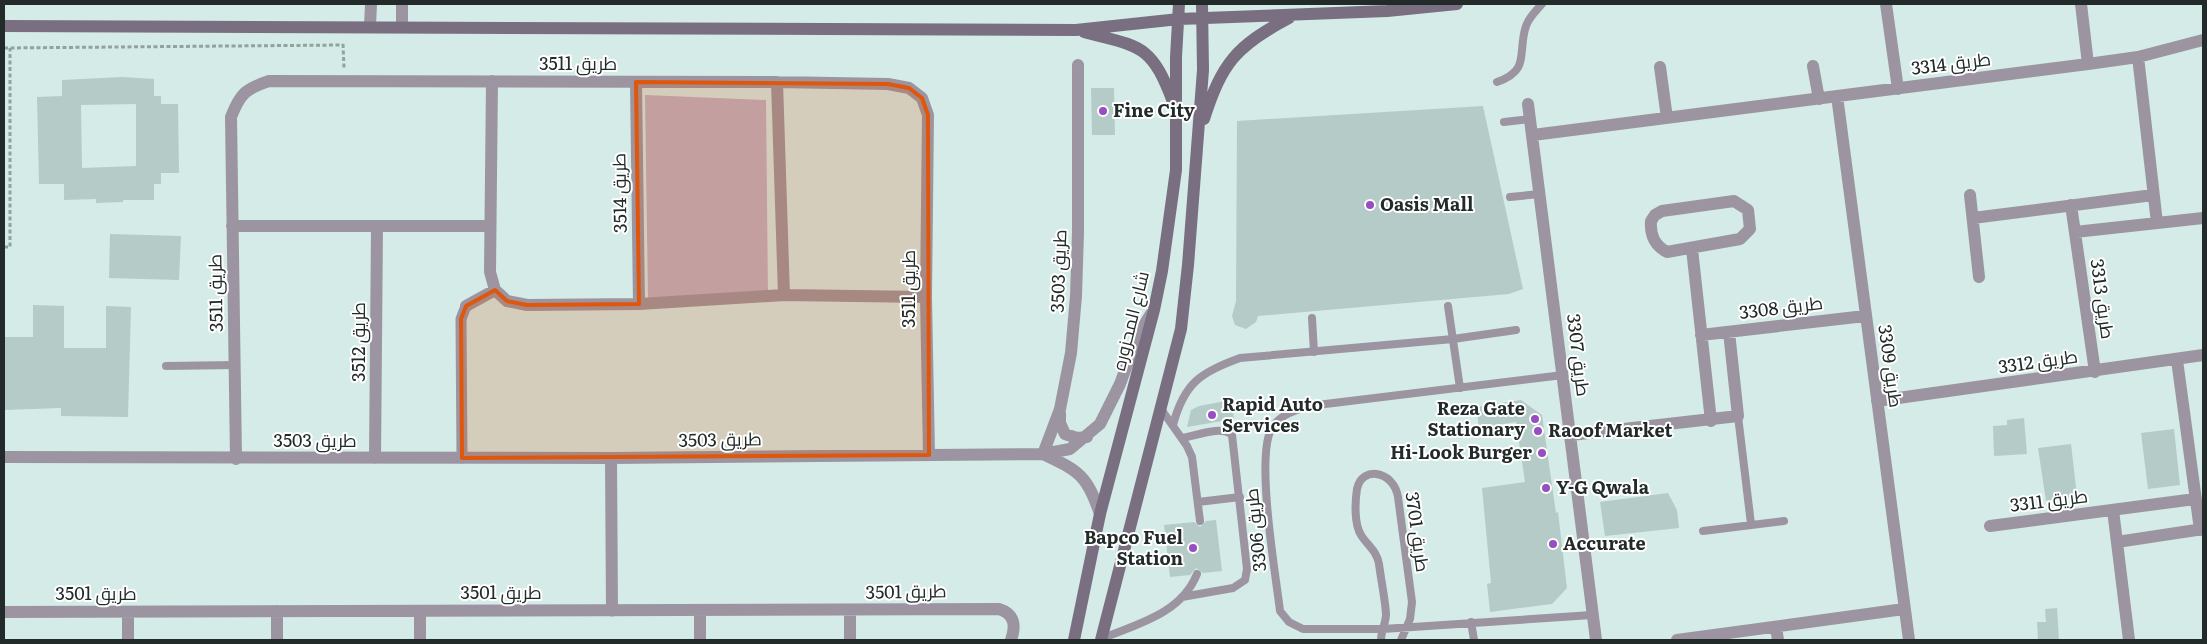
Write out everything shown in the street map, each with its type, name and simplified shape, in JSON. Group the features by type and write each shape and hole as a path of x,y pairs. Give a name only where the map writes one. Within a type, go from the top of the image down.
{"main road":[{"name":"شارع المحزوره","path":"1074,640 1100,514 1154,310 1162,271 1176,170 1176,57 1179,4"},
{"path":"1101,639 1181,329 1188,265 1202,70 1202,4"},
{"path":"4,26 1076,30 1179,19 1387,11 1457,4"},
{"path":"1197,138 1219,75 1237,52 1257,37 1293,16"},
{"path":"1076,30 1124,41 1143,51 1163,75 1176,111"}],"street":[{"path":"370,26 371,4"},
{"path":"402,4 402,26"},
{"path":"1886,4 1898,89"},
{"path":"2081,4 2088,64"},
{"name":"طريق 3314","path":"1533,135 2138,57 2203,40"},
{"path":"2138,57 2157,223"},
{"name":"طريق 3503","path":"4,457 611,458 1043,454 1060,409 1071,353 1076,296 1078,65"},
{"path":"1813,66 1819,99"},
{"path":"1660,68 1667,118"},
{"name":"طريق 3511","path":"236,458 231,117 239,98 252,87 269,81 777,82 888,84 910,88 922,98 928,115 926,297 929,455"},
{"path":"492,81 490,272 495,290 507,301 527,305 639,304 784,295 926,297"},
{"name":"طريق 3514","path":"636,82 639,304"},
{"path":"777,82 784,295"},
{"name":"طريق 3309","path":"1837,96 1908,640"},
{"name":"طريق 3307","path":"1528,104 1564,375 1596,640"},
{"path":"1970,195 1979,277"},
{"path":"1973,218 2153,195"},
{"path":"1734,201 1748,210 1750,229 1746,235 1740,239 1692,249 1667,252 1659,247 1650,230 1651,221 1655,215 1662,211 1734,201"},
{"name":"طريق 3313","path":"2072,205 2095,372"},
{"path":"2075,232 2203,218"},
{"path":"232,226 489,226"},
{"name":"طريق 3512","path":"375,458 377,226"},
{"path":"1692,249 1711,420"},
{"path":"462,458 461,319 466,306 495,290"},
{"path":"1043,454 1070,449 1087,437 1100,424 1111,404 1138,335 1154,310"},
{"name":"طريق 3308","path":"1701,335 1865,316"},
{"path":"1571,435 1738,416 1729,332"},
{"name":"طريق 3312","path":"1877,401 2095,372 2203,355"},
{"path":"2117,542 2202,530 2195,500 2177,360"},
{"path":"1060,409 1060,423 1066,434 1077,438 1087,437"},
{"path":"1043,454 1072,468 1086,480 1092,489 1100,514"},
{"path":"611,458 612,611"},
{"name":"طريق 3311","path":"1990,526 2195,500"},
{"name":"طريق 3311","path":"2113,510 2129,640"},
{"name":"طريق 3501","path":"4,612 999,609 1010,614 1014,620 1011,640"},
{"path":"1676,640 1777,634 1904,609"},
{"path":"700,610 700,640"},
{"path":"850,610 850,640"},
{"path":"277,611 277,640"},
{"path":"420,611 420,640"},
{"path":"128,612 128,640"}],"lane":[{"path":"1497,82 1515,73 1520,64 1526,27 1530,18 1542,4"},
{"path":"1504,122 1530,119"},
{"path":"1510,197 1540,194"},
{"path":"1448,306 1460,388"},
{"path":"1312,318 1314,352"},
{"path":"1173,425 1179,403 1193,382 1215,367 1240,358 1453,340 1516,330"},
{"path":"166,366 235,365"},
{"name":"طريق 3306","path":"1564,375 1309,406 1287,413 1272,426 1266,447 1265,471 1280,611 1288,622 1303,629 1383,629 1592,615"},
{"path":"1161,409 1182,438 1192,457 1200,521"},
{"path":"1738,416 1751,524"},
{"path":"1182,438 1220,431 1228,432 1232,435 1247,569 1245,580 1233,588 1182,597"},
{"name":"طريق 3701","path":"1380,640 1386,613 1379,563 1372,548 1356,526 1357,488 1362,480 1378,474 1393,481 1397,489 1412,602 1407,626 1401,640"},
{"path":"1198,502 1240,497"},
{"path":"1703,531 1784,521"},
{"path":"1101,639 1155,617 1182,597 1196,574"},
{"path":"1472,622 1474,640"}],"path":[{"path":"343,27 344,81"},
{"path":"4,48 343,45"},
{"path":"4,247 10,247 10,48"}],"highlighted area":[{"path":"636,82 888,84 909,88 922,98 928,115 929,455 462,458 461,319 466,306 495,290 507,301 527,305 639,304"}],"shaded area":[{"path":"645,95 766,100 768,297 648,298"}],"building":[{"path":"122,77 154,79 154,96 161,96 161,104 178,104 179,173 161,173 161,184 154,184 154,200 123,200 123,202 96,203 96,199 64,200 64,184 39,184 37,97 62,96 62,80","holes":["136,104 136,166 82,168 81,105"]},
{"name":"Fine City","path":"1091,88 1114,88 1115,135 1092,135"},
{"name":"Oasis Mall","path":"1483,106 1523,289 1509,294 1258,316 1256,322 1246,329 1235,325 1232,316 1236,301 1237,121"},
{"path":"110,234 181,236 179,280 109,278"},
{"path":"33,305 64,306 64,348 106,348 106,306 131,307 128,417 61,416 61,408 4,410 4,337 33,337"},
{"name":"Rapid Auto Services","path":"1231,400 1234,419 1187,427 1191,410 1199,406"},
{"path":"1521,400 1542,415 1556,513 1558,512 1567,588 1552,604 1490,612 1487,584 1491,583 1482,488 1525,482 1516,422 1479,428 1476,407"},
{"path":"2024,418 2027,454 1994,456 1993,426 2007,425 2007,420"},
{"path":"2174,429 2180,485 2148,489 2141,433"},
{"path":"2071,444 2077,496 2046,501 2038,448"},
{"path":"1668,493 1677,510 1679,528 1605,536 1600,502"},
{"name":"Bapco Fuel Station","path":"1216,520 1222,571 1203,573 1196,568 1190,575 1170,577 1164,525 1194,522 1200,527 1206,521"},
{"path":"2057,608 2059,640 2038,640 2037,622 2046,622 2045,609"}],"place":[{"name":"Fine City","path":"1103,111"},
{"name":"Oasis Mall","path":"1370,205"},
{"name":"Rapid Auto Services","path":"1212,415"},
{"name":"Reza Gate Stationary","path":"1535,419"},
{"name":"Raoof Market","path":"1538,431"},
{"name":"Hi-Look Burger","path":"1542,453"},
{"name":"Y-G Qwala","path":"1546,488"},
{"name":"Accurate","path":"1553,544"},
{"name":"Bapco Fuel Station","path":"1193,548"}]}
